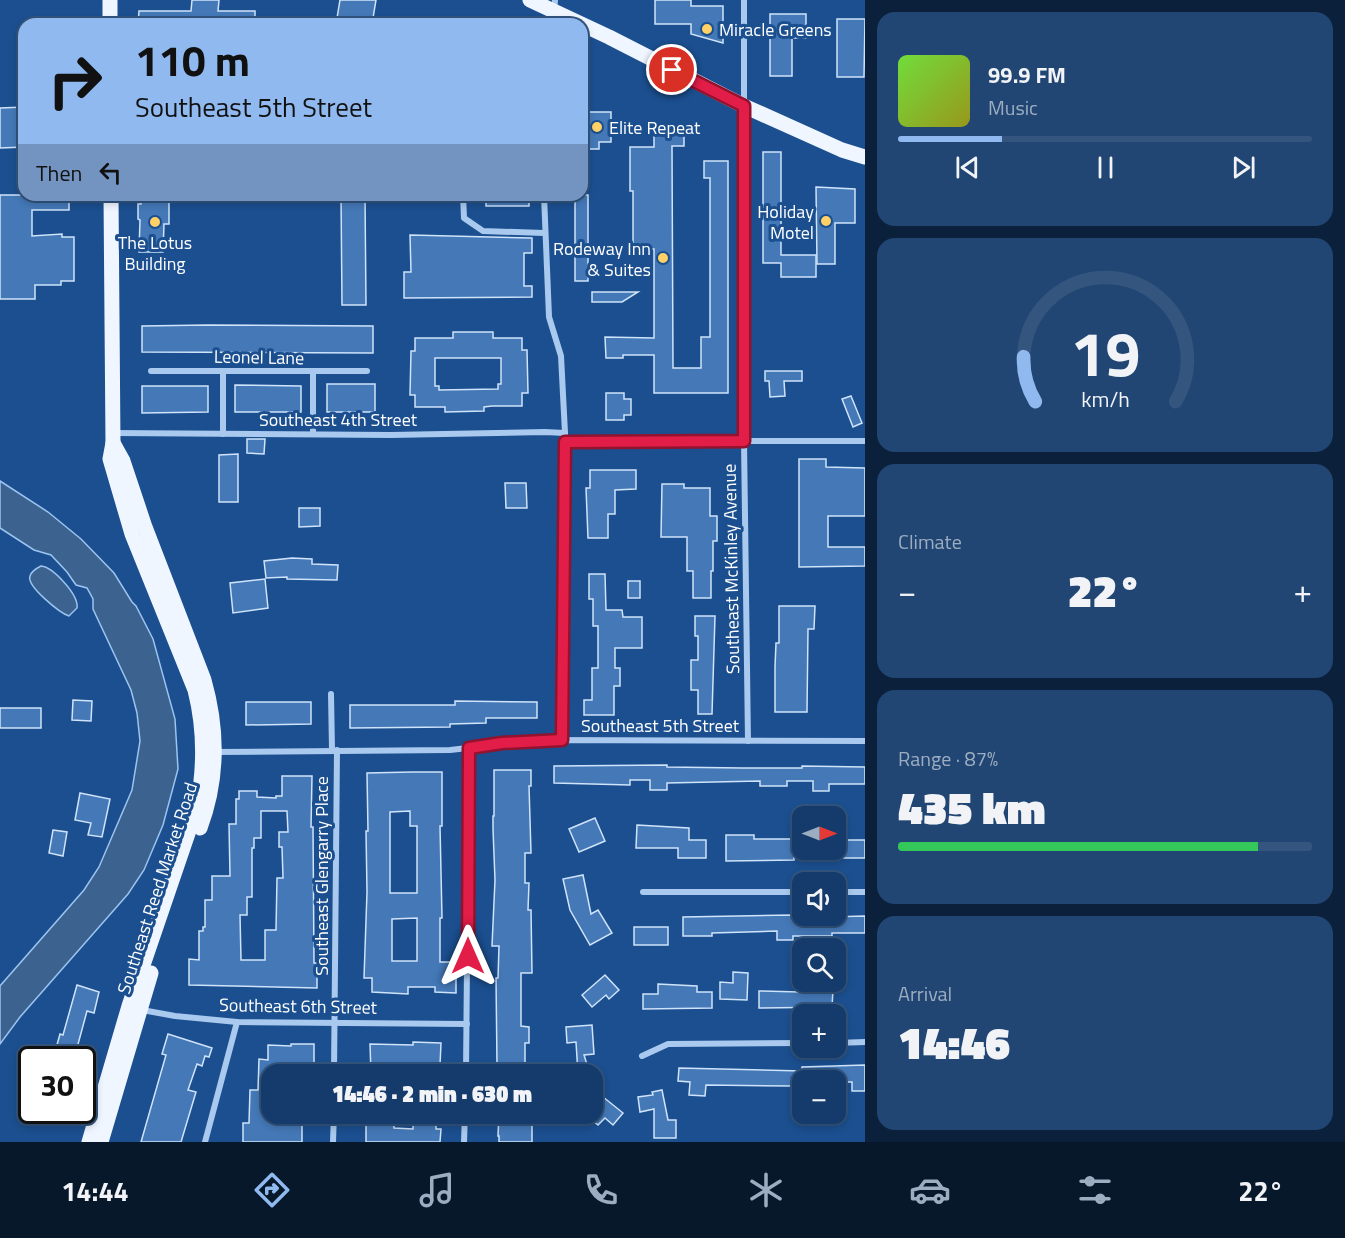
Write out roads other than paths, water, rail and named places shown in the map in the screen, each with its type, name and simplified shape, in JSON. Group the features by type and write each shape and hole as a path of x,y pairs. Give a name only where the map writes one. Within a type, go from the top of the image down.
{"main road":[{"path":"110,0 110,18"},
{"path":"530,0 554,11"},
{"path":"588,32 744,106 842,150 865,157"},
{"name":"Southeast Reed Market Road","path":"89,1142 197,807 209,752 195,690 132,534 110,459 112,438 111,201"},
{"name":"Southeast Reed Market Road","path":"101,1142 134,1008"}],"street":[{"name":"Southeast McKinley Avenue","path":"744,0 744,441 748,741"},
{"path":"464,201 464,218 483,231 544,233"},
{"path":"544,201 549,317 561,356 565,433 562,740"},
{"name":"Leonel Lane","path":"151,371 367,371"},
{"path":"223,371 223,434"},
{"path":"313,372 313,434"},
{"name":"Southeast 4th Street","path":"112,438 223,434 565,433"},
{"path":"565,442 865,441"},
{"name":"Southeast Glengarry Place","path":"331,694 334,750 334,1064"},
{"name":"Southeast 5th Street","path":"209,752 469,748 502,743 562,740 865,741"},
{"path":"466,1064 469,748"},
{"path":"643,892 792,892"},
{"path":"846,892 865,892"},
{"name":"Southeast 6th Street","path":"134,1008 175,1016 237,1022 467,1024"},
{"path":"205,1142 237,1022"},
{"path":"846,1043 865,1042"},
{"path":"642,1056 668,1044 792,1043"},
{"path":"333,1142 334,1124"},
{"path":"464,1142 465,1124"}],"water":[{"path":"0,481 48,512 81,539 114,573 136,606 153,639 175,719 178,769 163,825 144,870 128,894 20,1017 0,1044 0,986 84,890 99,867 132,790 140,741 137,713 131,690 93,609 93,599 87,588 76,585 51,555 34,550 0,528"},
{"path":"41,566 58,576 74,596 77,608 69,616 52,605 33,586 30,576"}],"place":[{"name":"Miracle Greens","path":"707,29"},
{"name":"Elite Repeat","path":"597,127"},
{"name":"Holiday Motel","path":"826,221"},
{"name":"The Lotus Building","path":"155,222"},
{"name":"Rodeway Inn & Suites","path":"663,258"}]}
